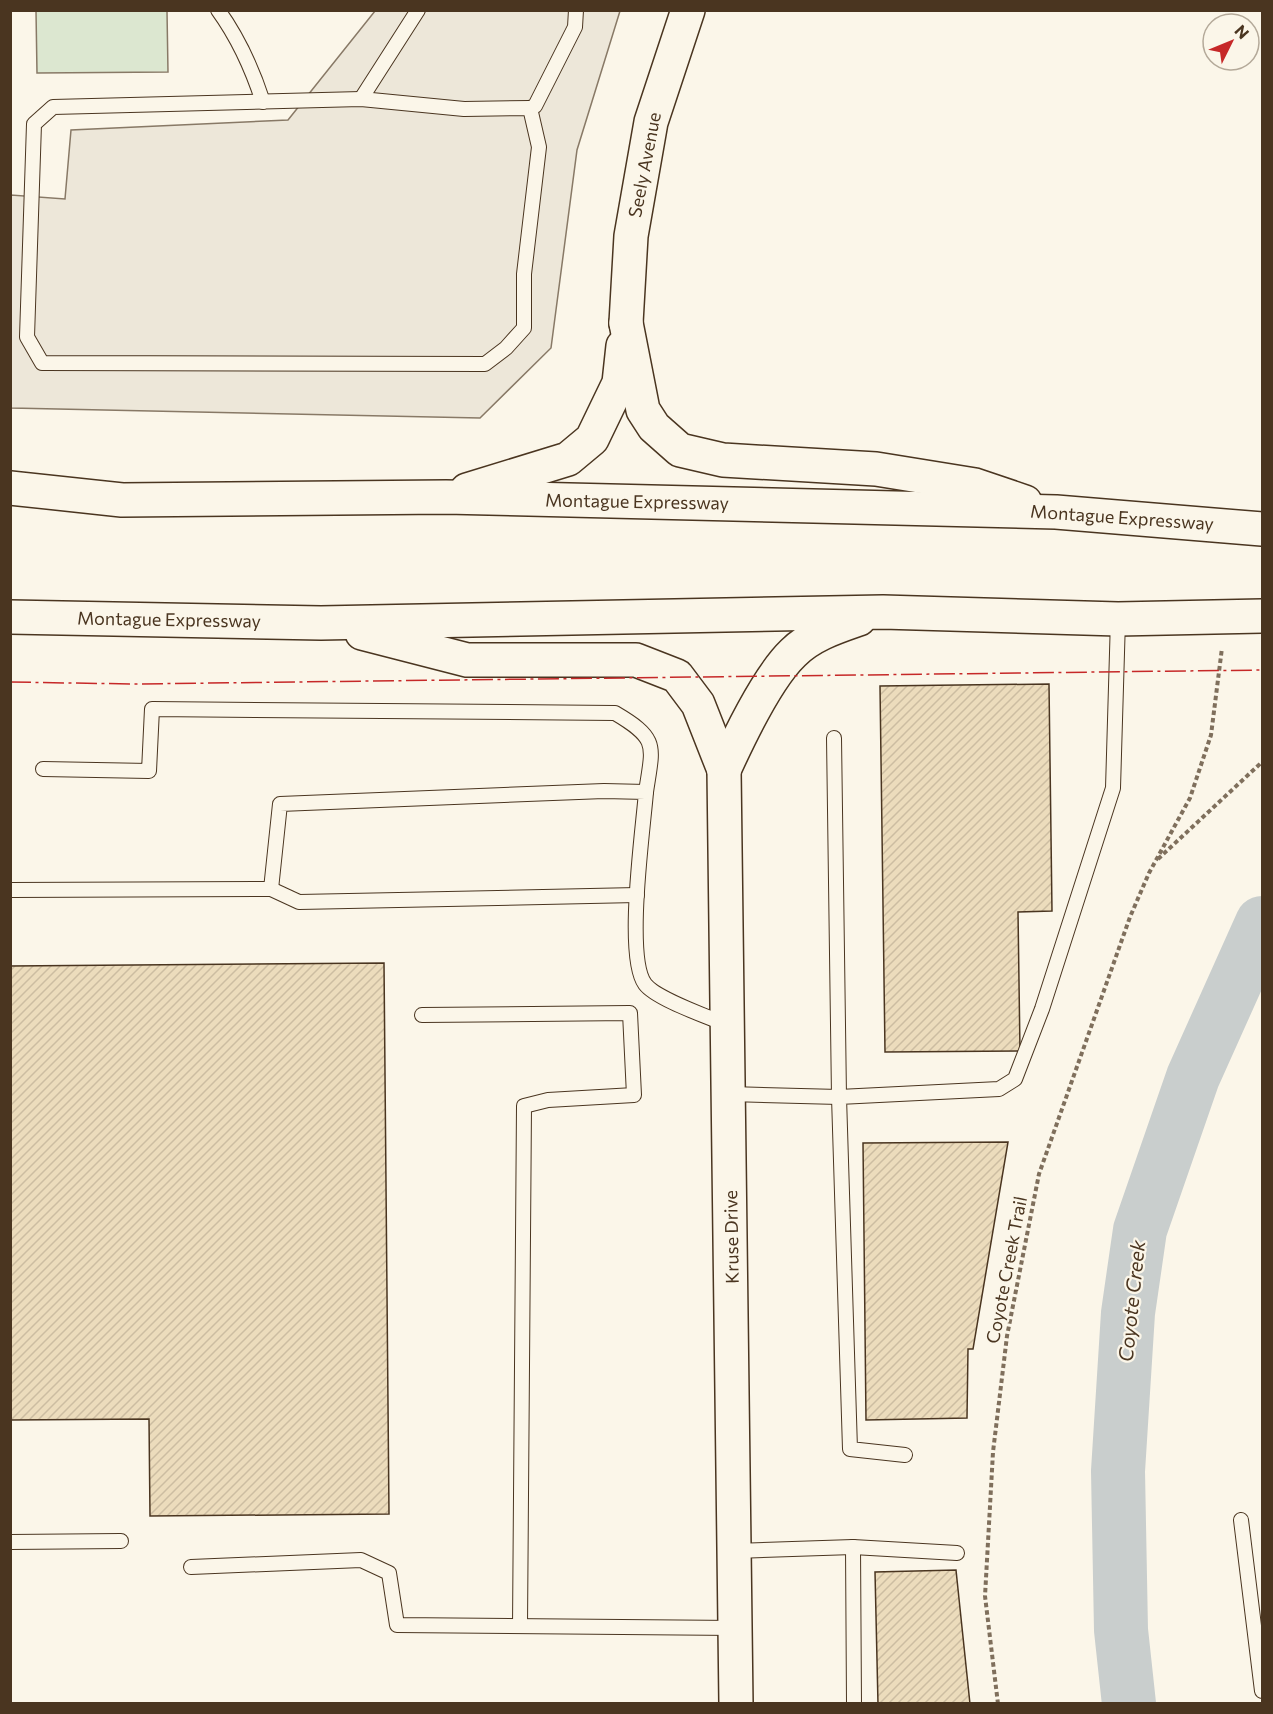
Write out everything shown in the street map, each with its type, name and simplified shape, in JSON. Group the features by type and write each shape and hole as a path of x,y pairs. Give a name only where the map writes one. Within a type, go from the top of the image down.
{"main road":[{"name":"Seely Avenue","path":"626,323 631,236 651,122 688,10"},
{"path":"446,497 568,459 592,439 619,383 626,323"},
{"path":"626,323 643,410 654,427 680,450 723,460 876,469 975,485 1056,512"},
{"name":"Montague Expressway","path":"10,488 123,500 446,497 1056,512 1263,529"},
{"path":"724,770 736,743 768,686 793,653 826,630 882,612"},
{"name":"Montague Expressway","path":"10,617 321,623 882,612 1118,619 1249,616"},
{"path":"321,623 467,660 636,660 677,676 698,704 724,770"},
{"name":"Kruse Drive","path":"724,770 730,1094 736,1704"}],"lane":[{"path":"219,10 235,33 254,72 263,102"},
{"path":"361,99 418,10"},
{"path":"530,108 540,147 525,274 524,327 506,348 484,364 42,363 27,337 34,124 53,108 361,99 464,110 530,108 535,106 575,27 576,10"},
{"path":"730,1094 839,1097 999,1089 1015,1079 1042,1008 1113,788 1118,619"},
{"path":"43,769 149,771 152,709 615,713 643,729 652,751 637,895 636,957 645,985 676,1003 729,1025"},
{"path":"834,738 839,1097 850,1449 905,1455"},
{"path":"271,890 280,804 604,791 646,792"},
{"path":"10,890 271,890 299,902 637,895"},
{"path":"422,1015 630,1013 634,1095 548,1100 524,1106 520,1626"},
{"path":"1241,1520 1263,1691"},
{"path":"10,1542 121,1541"},
{"path":"735,1551 853,1547 957,1553"},
{"path":"853,1547 854,1704"},
{"path":"191,1567 361,1560 389,1573 397,1625 736,1628"}],"path":[{"name":"Coyote Creek Trail","path":"998,1704 985,1596 993,1452 1008,1336 1039,1174 1130,917 1155,861 1190,798 1249,616"},
{"name":"Coyote Creek Trail","path":"1155,861 1263,762"}],"green space":[{"path":"36,11 167,11 168,72 37,73"}],"shaded area":[{"path":"375,11 620,11 577,150 551,348 480,418 11,408 11,195 65,199 71,130 288,120"}],"building":[{"path":"1049,684 1052,911 1018,912 1020,1051 885,1052 880,686"},
{"path":"384,963 389,1514 150,1516 149,1419 10,1420 10,966"},
{"path":"1008,1142 973,1349 968,1349 967,1418 866,1420 863,1143"},
{"path":"956,1570 970,1704 878,1704 875,1572"}],"waterway":[{"name":"Coyote Creek","path":"1129,1704 1121,1630 1118,1471 1128,1313 1140,1230 1193,1077 1262,923"}],"power":[{"path":"10,682 133,684 1262,670"}]}
